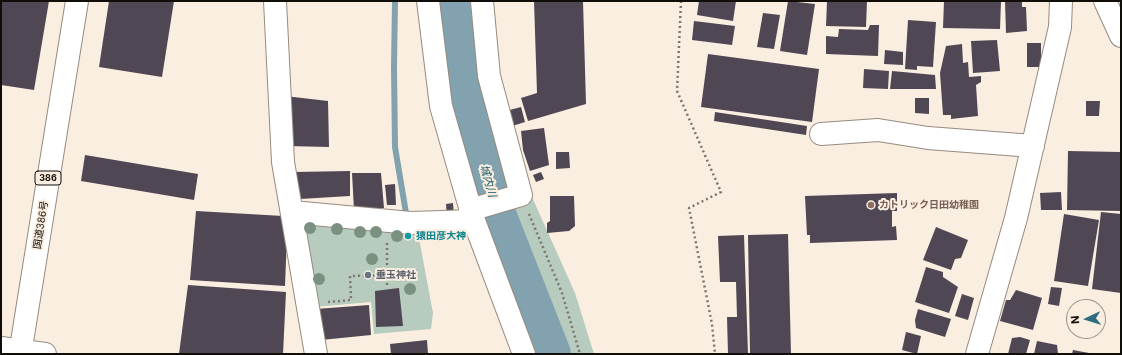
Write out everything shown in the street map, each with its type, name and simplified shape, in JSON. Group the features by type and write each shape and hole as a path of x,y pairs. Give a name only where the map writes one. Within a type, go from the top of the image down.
{"main road":[{"name":"国道386号","path":"14,351 77,1"},
{"path":"275,1 283,162 316,354"},
{"path":"428,1 441,106 472,216 524,354"},
{"path":"292,212 411,223 472,216 521,195 489,76 482,1"},
{"path":"976,354 1016,218 1060,27 1061,1"},
{"path":"1105,1 1121,36"},
{"path":"821,134 878,130 928,138 1032,146"},
{"path":"14,351 45,354"}],"path":[{"path":"681,1 677,91 721,192 689,208 712,324 715,354"},
{"path":"521,195 562,293 580,354"},
{"path":"387,220 387,285"},
{"path":"308,303 351,300 350,276 387,275"}],"green space":[{"path":"532,197 575,293 594,354 563,354 550,311 511,205"},
{"name":"垂玉神社","path":"301,221 418,233 433,313 431,329 374,334 371,302 315,307"}],"building":[{"path":"1,1 49,1 34,90 1,85"},
{"path":"109,1 174,1 162,77 99,67"},
{"path":"534,1 583,1 586,104 528,121 521,98 537,93"},
{"path":"699,1 736,1 733,21 697,15"},
{"path":"788,1 815,4 807,55 780,51"},
{"path":"827,1 867,1 866,27 826,26"},
{"path":"944,1 1001,1 1000,29 943,28"},
{"path":"1005,1 1022,1 1022,7 1026,7 1027,31 1006,33"},
{"path":"763,13 780,15 774,49 757,47"},
{"path":"908,20 936,22 933,67 917,66 917,70 905,69"},
{"path":"694,21 735,26 732,45 692,40"},
{"path":"870,25 879,25 878,56 826,54 826,36 838,37 839,29 868,30"},
{"path":"997,40 1000,71 973,73 971,41"},
{"path":"1027,43 1041,43 1041,67 1027,67"},
{"path":"962,44 963,63 968,62 969,77 981,76 981,82 976,85 978,116 951,119 951,115 943,115 940,73 946,46"},
{"path":"885,50 903,52 903,65 884,64"},
{"path":"708,54 819,69 812,122 701,107"},
{"path":"864,69 889,71 888,89 863,88"},
{"path":"892,71 935,75 936,89 890,89"},
{"path":"285,96 328,101 329,147 287,146"},
{"path":"915,98 929,98 929,114 915,113"},
{"path":"1086,101 1100,101 1099,116 1086,116"},
{"path":"521,107 525,122 506,128 502,112"},
{"path":"715,112 807,126 806,135 714,121"},
{"path":"544,128 549,165 530,171 523,150 521,131"},
{"path":"1068,151 1121,152 1121,211 1067,210"},
{"path":"556,152 569,152 570,168 556,169"},
{"path":"85,155 198,174 194,200 81,181"},
{"path":"350,171 350,196 300,199 294,172"},
{"path":"541,172 544,179 536,182 533,175"},
{"path":"352,173 381,173 384,208 354,210"},
{"path":"395,184 396,205 387,205 385,185"},
{"path":"1061,192 1062,210 1041,210 1040,193"},
{"path":"897,193 897,211 892,211 892,227 896,226 897,240 810,243 810,235 807,235 805,196"},
{"path":"550,196 574,196 575,226 569,231 547,233 547,223 550,221"},
{"path":"453,203 454,216 447,218 446,204"},
{"path":"196,211 283,216 287,234 285,286 190,280"},
{"path":"1101,212 1121,214 1121,293 1092,289"},
{"path":"1064,214 1099,220 1088,286 1054,281"},
{"path":"936,227 968,240 961,258 955,259 951,270 923,260"},
{"path":"788,234 791,354 750,354 748,235"},
{"path":"744,235 748,354 728,354 727,317 737,317 736,282 720,282 718,236"},
{"path":"926,267 943,272 943,277 958,287 949,313 915,302"},
{"path":"188,285 286,292 283,354 179,354"},
{"path":"1051,287 1062,288 1059,306 1048,304"},
{"path":"399,288 403,326 376,327 375,291"},
{"path":"1016,290 1042,298 1033,330 1000,321 1006,300 1010,300"},
{"path":"962,294 974,298 968,320 955,316"},
{"path":"369,305 371,335 321,340 316,309"},
{"path":"918,309 951,319 945,337 916,328 915,320"},
{"path":"906,332 921,336 917,354 902,350"},
{"path":"1020,337 1030,340 1026,354 1008,354 1012,338"},
{"path":"427,340 428,354 391,354 390,344"},
{"path":"1037,341 1057,345 1058,354 1034,354"},
{"path":"1073,350 1089,353 1089,354 1072,354"}],"waterway":[{"path":"395,1 395,147 406,213"},
{"name":"城内川","path":"451,1 460,80 497,214 552,354"}],"place":[{"name":"カトリック日田幼稚園","path":"871,205"},
{"name":"猿田彦大神","path":"408,236"},
{"name":"垂玉神社","path":"368,275"}]}
